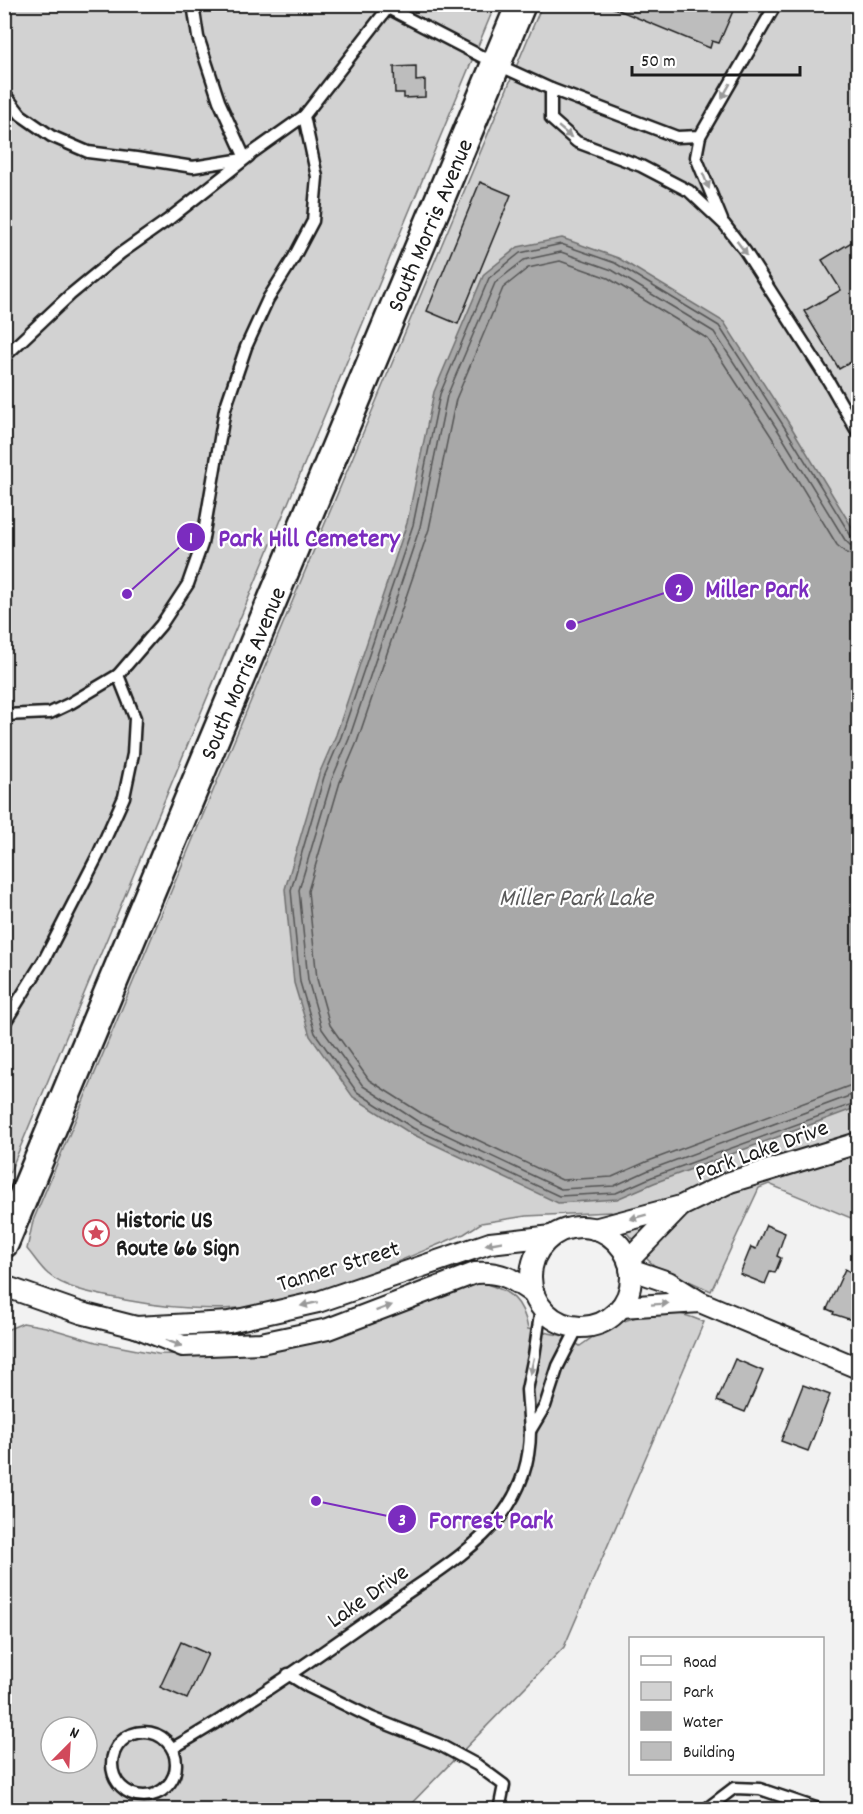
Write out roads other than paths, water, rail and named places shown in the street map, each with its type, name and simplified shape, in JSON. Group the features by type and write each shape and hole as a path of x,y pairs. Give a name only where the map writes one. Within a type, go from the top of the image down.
{"main road":[{"name":"South Morris Avenue","path":"4,1243 521,4"}],"street":[{"name":"Park Lake Drive","path":"594,1229 681,1206 730,1182 858,1143"},
{"name":"Park Lake Drive","path":"629,1265 681,1206"},
{"path":"579,1227 594,1229 615,1241 623,1250 629,1265 630,1283 621,1307 609,1318 594,1325 578,1327 558,1321 538,1301 531,1278 533,1262 541,1248 552,1236 579,1227"},
{"name":"Tanner Street","path":"136,1327 229,1322 285,1310 318,1302 490,1243 552,1236"},
{"path":"629,1265 668,1282 700,1302 858,1368"},
{"name":"Tanner Street","path":"4,1286 81,1313 136,1327 183,1346 261,1343 328,1329 476,1273 492,1272 517,1282 538,1301"},
{"path":"621,1307 700,1302"}],"lane":[{"path":"193,4 198,37 219,101 247,157"},
{"path":"724,225 696,157 700,136 777,4"},
{"path":"4,357 70,295 122,253 304,116 388,6 496,64 551,89 677,137 700,136"},
{"path":"551,89 550,119 577,142 641,166 689,191 724,225 758,272 829,382 858,433"},
{"path":"4,93 21,115 51,136 88,152 193,167 247,157"},
{"path":"4,715 50,713 118,675 161,626 188,584 202,544 228,399 246,347 268,299 313,221 317,177 304,116"},
{"path":"4,1024 56,937 98,855 124,797 133,754 135,718 118,675"},
{"name":"Lake Drive","path":"173,1748 222,1720 449,1563 485,1534 502,1515 518,1486 530,1451 527,1390 534,1356 538,1301"},
{"name":"Lake Drive","path":"530,1431 545,1406 558,1366 578,1327"},
{"path":"288,1674 372,1718 441,1745 477,1765 504,1785 499,1809"},
{"path":"146,1731 156,1733 166,1739 173,1748 177,1758 174,1778 159,1792 150,1796 140,1796 130,1793 115,1779 112,1768 113,1757 117,1746 124,1738 146,1731"},
{"path":"705,1809 734,1788 760,1789 822,1809"}],"water":[{"name":"Miller Park Lake","path":"562,238 618,258 724,322 858,537 858,1107 617,1199 558,1203 410,1133 353,1097 310,1036 294,983 285,889 319,774 336,735 407,523 434,392 484,274 518,247"}],"place":[{"name":"Park Hill Cemetery","path":"127,594"},
{"name":"Miller Park","path":"571,625"},
{"name":"Historic US Route 66 Sign","path":"96,1233"},
{"name":"Forrest Park","path":"316,1501"}]}
